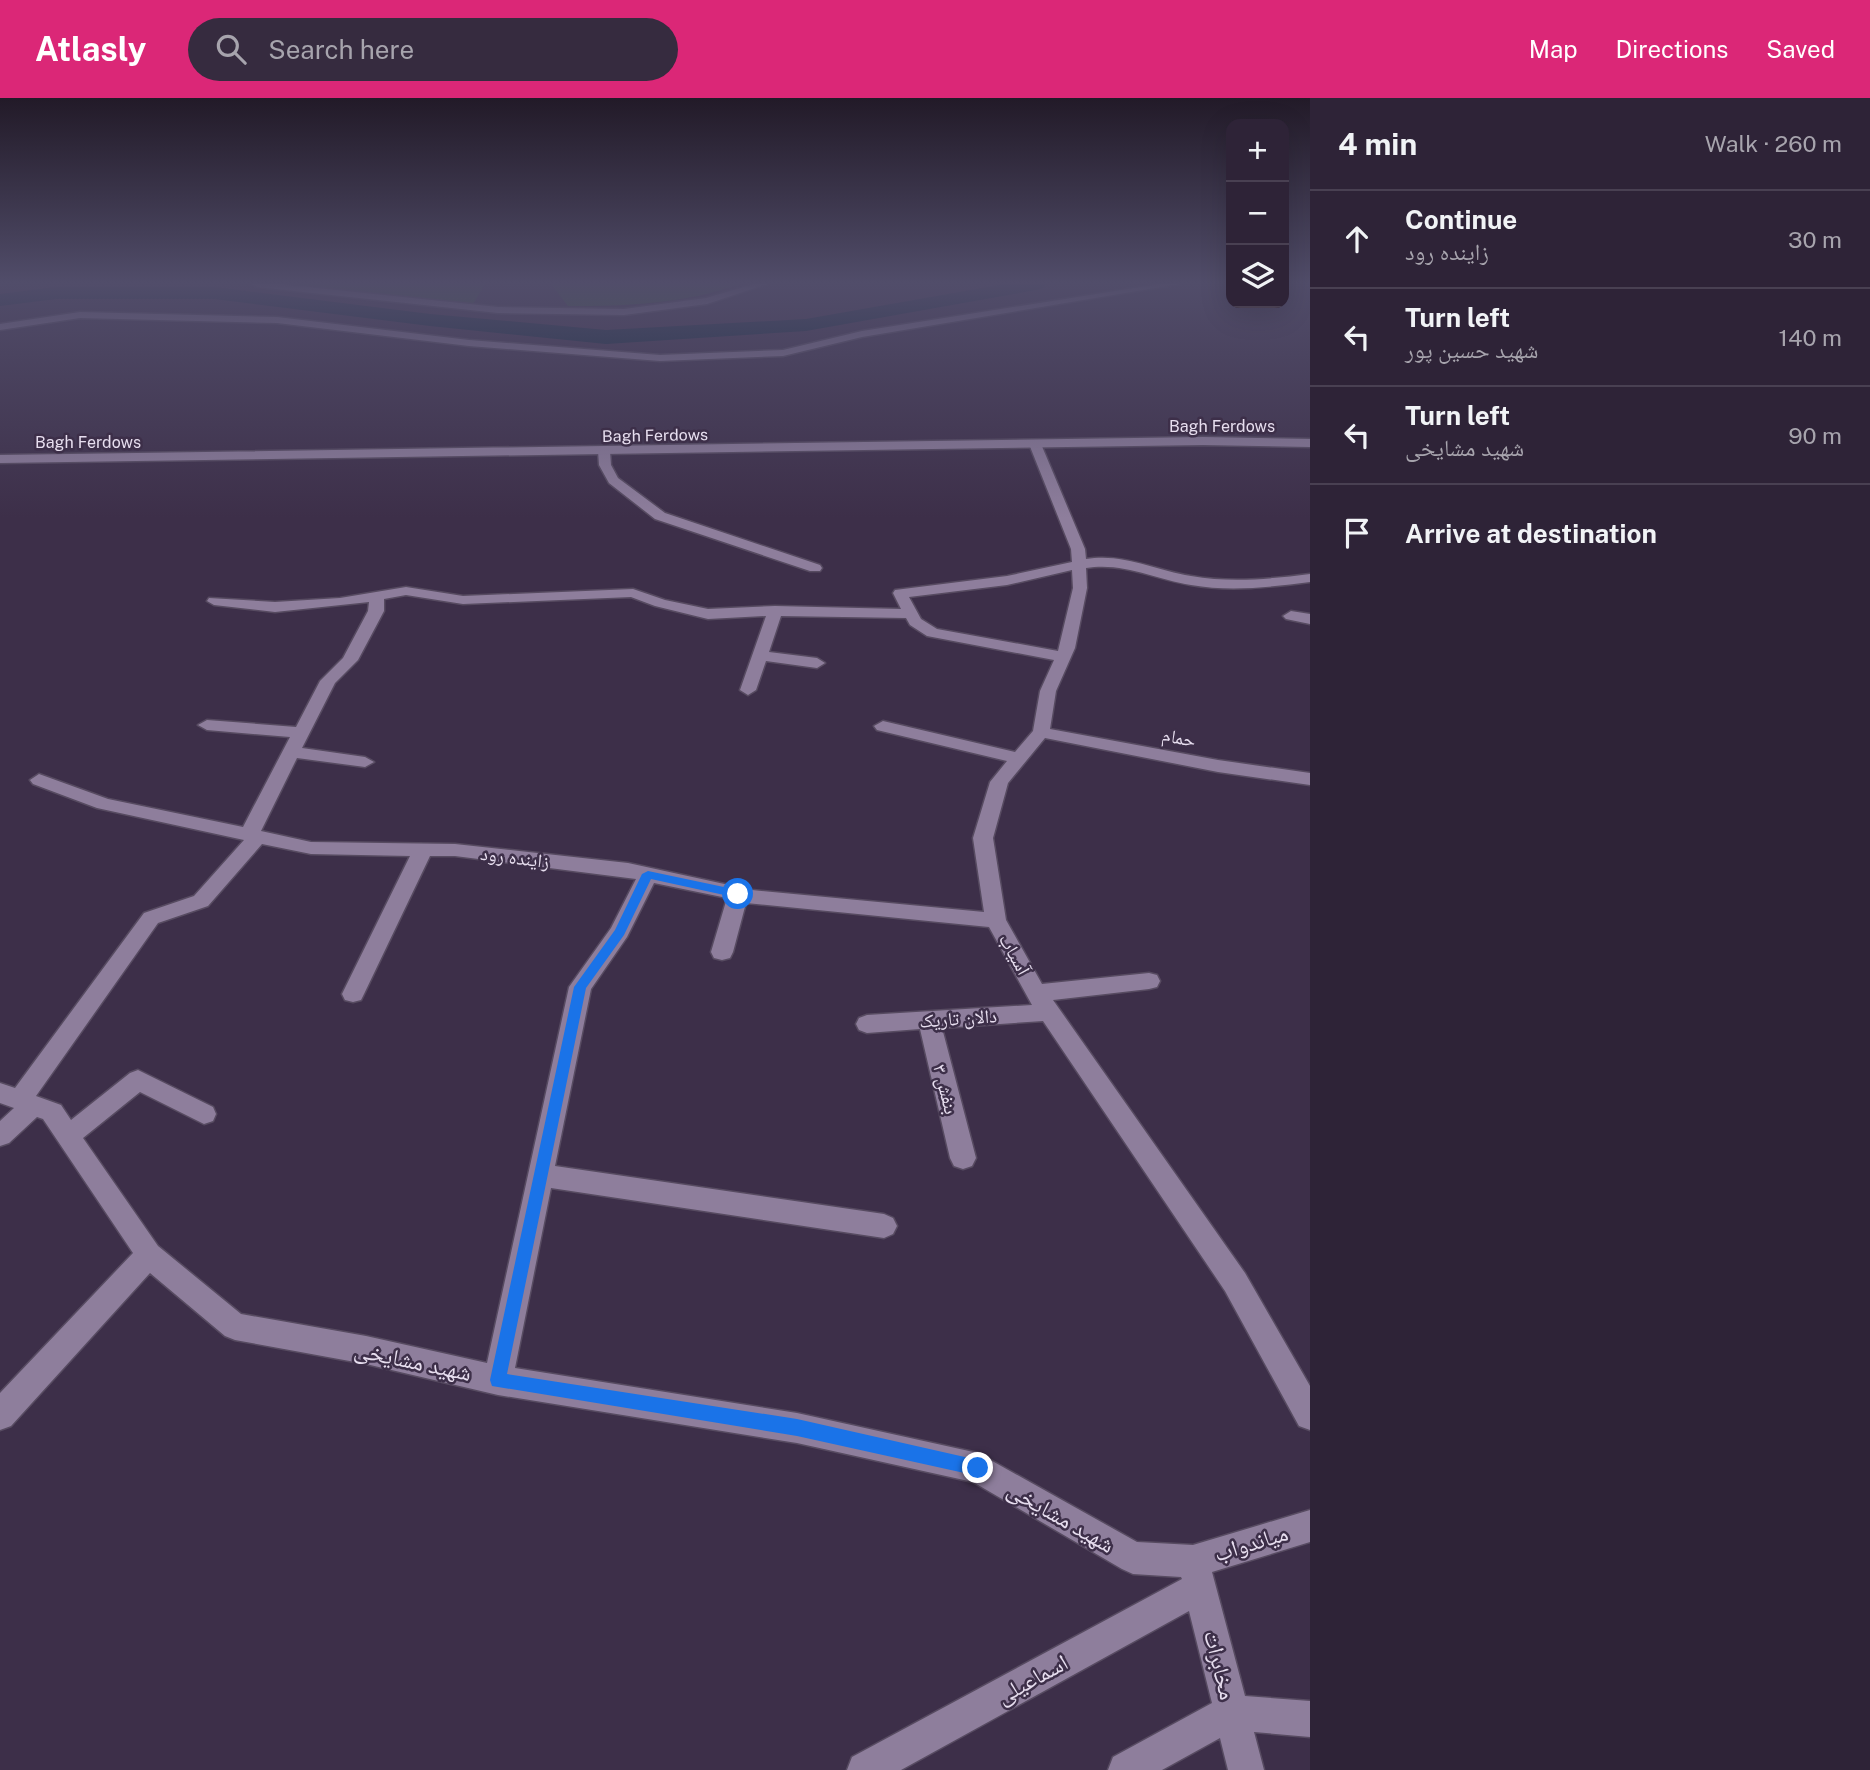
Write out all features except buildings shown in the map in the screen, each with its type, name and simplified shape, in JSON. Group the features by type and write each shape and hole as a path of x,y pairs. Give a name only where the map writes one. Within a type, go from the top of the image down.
{"street":[{"name":"Bagh Ferdows","path":"0,459 1203,441 1310,443"},
{"path":"1035,444 1077,550 1080,588 1063,657 1048,691 1041,732"},
{"path":"604,452 605,465 613,480 660,516 815,568"},
{"path":"1063,657 932,633 915,622 900,593 1023,578 1079,564 1111,561 1139,564 1175,578 1212,584 1266,584 1310,578"},
{"path":"214,601 275,607 340,602 406,591 463,600 633,593 660,603 708,614 775,611 911,614"},
{"path":"0,1136 18,1100 151,918 201,901 253,836 328,681 350,660 376,611 377,596"},
{"path":"748,690 775,611"},
{"path":"1291,616 1310,619"},
{"path":"760,656 817,663"},
{"path":"208,725 301,733"},
{"path":"883,726 1019,758"},
{"name":"آسیاب","path":"1041,732 999,782 983,838 996,920 1036,993 1235,1282 1310,1415"},
{"name":"حمام","path":"1041,732 1218,766 1310,779"},
{"path":"292,752 365,762"},
{"name":"زاینده رود","path":"39,780 104,804 311,848 469,852 648,874 738,894 996,920"},
{"path":"353,994 423,850"},
{"path":"498,1380 580,987 620,932 648,874"},
{"path":"722,952 738,894"},
{"path":"1036,993 1149,981"},
{"name":"دالان تاریک","path":"867,1024 1050,1012"},
{"name":"بنفش ۳","path":"929,1020 962,1158"},
{"path":"68,1136 138,1080 204,1114"},
{"name":"شهید مشایخی","path":"18,1100 52,1112 149,1255 235,1326 366,1350 498,1380 797,1427 978,1468 1133,1558 1196,1574"},
{"path":"539,1175 884,1226"},
{"path":"0,1415 149,1255"},
{"name":"میاندواب","path":"1196,1574 1310,1526"},
{"name":"مخابرات","path":"1196,1574 1246,1770"},
{"name":"اسماعیلی","path":"864,1770 1196,1574"},
{"path":"1126,1770 1231,1712 1310,1719"}],"route":[{"path":"738,894 648,874 620,932 580,987 536,1186 498,1380 797,1427 978,1468"}]}
